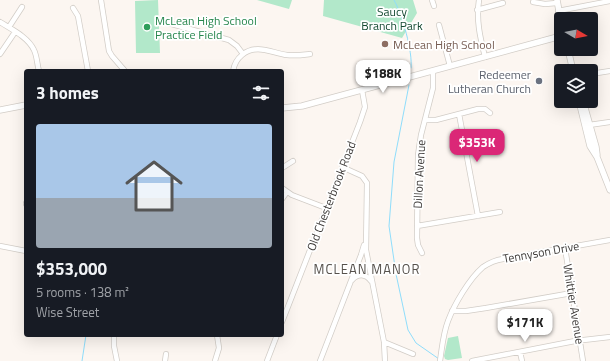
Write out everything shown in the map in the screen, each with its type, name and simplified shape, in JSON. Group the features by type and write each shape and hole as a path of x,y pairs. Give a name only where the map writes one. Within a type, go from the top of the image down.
{"main road":[{"path":"557,2 558,10"},
{"path":"284,108 302,106 554,38"},
{"path":"0,110 24,105"},
{"path":"580,108 590,146 606,173 610,190"},
{"path":"585,108 596,147 597,157"}],"street":[{"path":"101,0 109,51 123,69"},
{"path":"432,0 434,6"},
{"path":"479,0 477,10 479,32 485,57"},
{"path":"558,10 610,1"},
{"path":"533,2 557,2"},
{"path":"477,10 503,3"},
{"path":"9,27 22,8"},
{"path":"73,8 78,16 88,69"},
{"path":"0,22 24,38 31,45 36,54 39,69"},
{"path":"168,22 229,40 237,46 243,54"},
{"path":"439,26 450,66"},
{"path":"0,54 15,32"},
{"path":"234,69 237,60 243,54 256,49 287,55 300,56 310,54"},
{"name":"Dillon Avenue","path":"422,253 418,245 417,226 418,155 433,88 433,71"},
{"path":"598,73 610,71"},
{"name":"Old Chesterbrook Road","path":"284,317 364,111 362,90"},
{"path":"425,120 436,120 482,109 490,113"},
{"path":"459,114 478,216"},
{"path":"589,125 610,122"},
{"path":"284,167 293,161"},
{"path":"342,167 362,176 367,182 366,250 384,342 385,361"},
{"path":"284,190 326,208"},
{"path":"284,197 287,192"},
{"path":"417,226 500,212"},
{"path":"320,361 361,255 366,237"},
{"name":"Tennyson Drive","path":"440,361 446,328 452,311 475,276 490,263 503,259 610,240"},
{"path":"0,246 24,251"},
{"name":"Whittier Avenue","path":"565,248 583,361"},
{"path":"351,281 356,276 363,275 368,277 372,282"},
{"path":"452,311 466,311 486,308 572,293"},
{"path":"114,337 117,361"},
{"path":"215,361 219,348 217,337"},
{"path":"267,361 276,337"},
{"path":"472,361 610,337"},
{"path":"384,342 413,354"},
{"path":"520,352 522,361"},
{"path":"165,361 166,354"}],"green space":[{"name":"McLean High School Practice Field","path":"158,0 160,53 136,53 135,1"},
{"path":"257,0 292,0 289,9"},
{"name":"Saucy Branch Park","path":"324,0 413,0 417,13 402,38 323,16"},
{"path":"458,336 462,358 445,359 444,356 448,338"}],"waterway":[{"path":"394,0 406,33 411,68"},
{"path":"409,85 394,162 389,226 396,274 408,330 416,343 439,359"},
{"path":"82,361 86,337"}],"place":[{"name":"McLean High School Practice Field","path":"147,27"},
{"name":"McLean High School","path":"385,44"},
{"name":"Redeemer Lutheran Church","path":"539,81"}],"district":[{"name":"MCLEAN MANOR","path":"367,269"}]}
